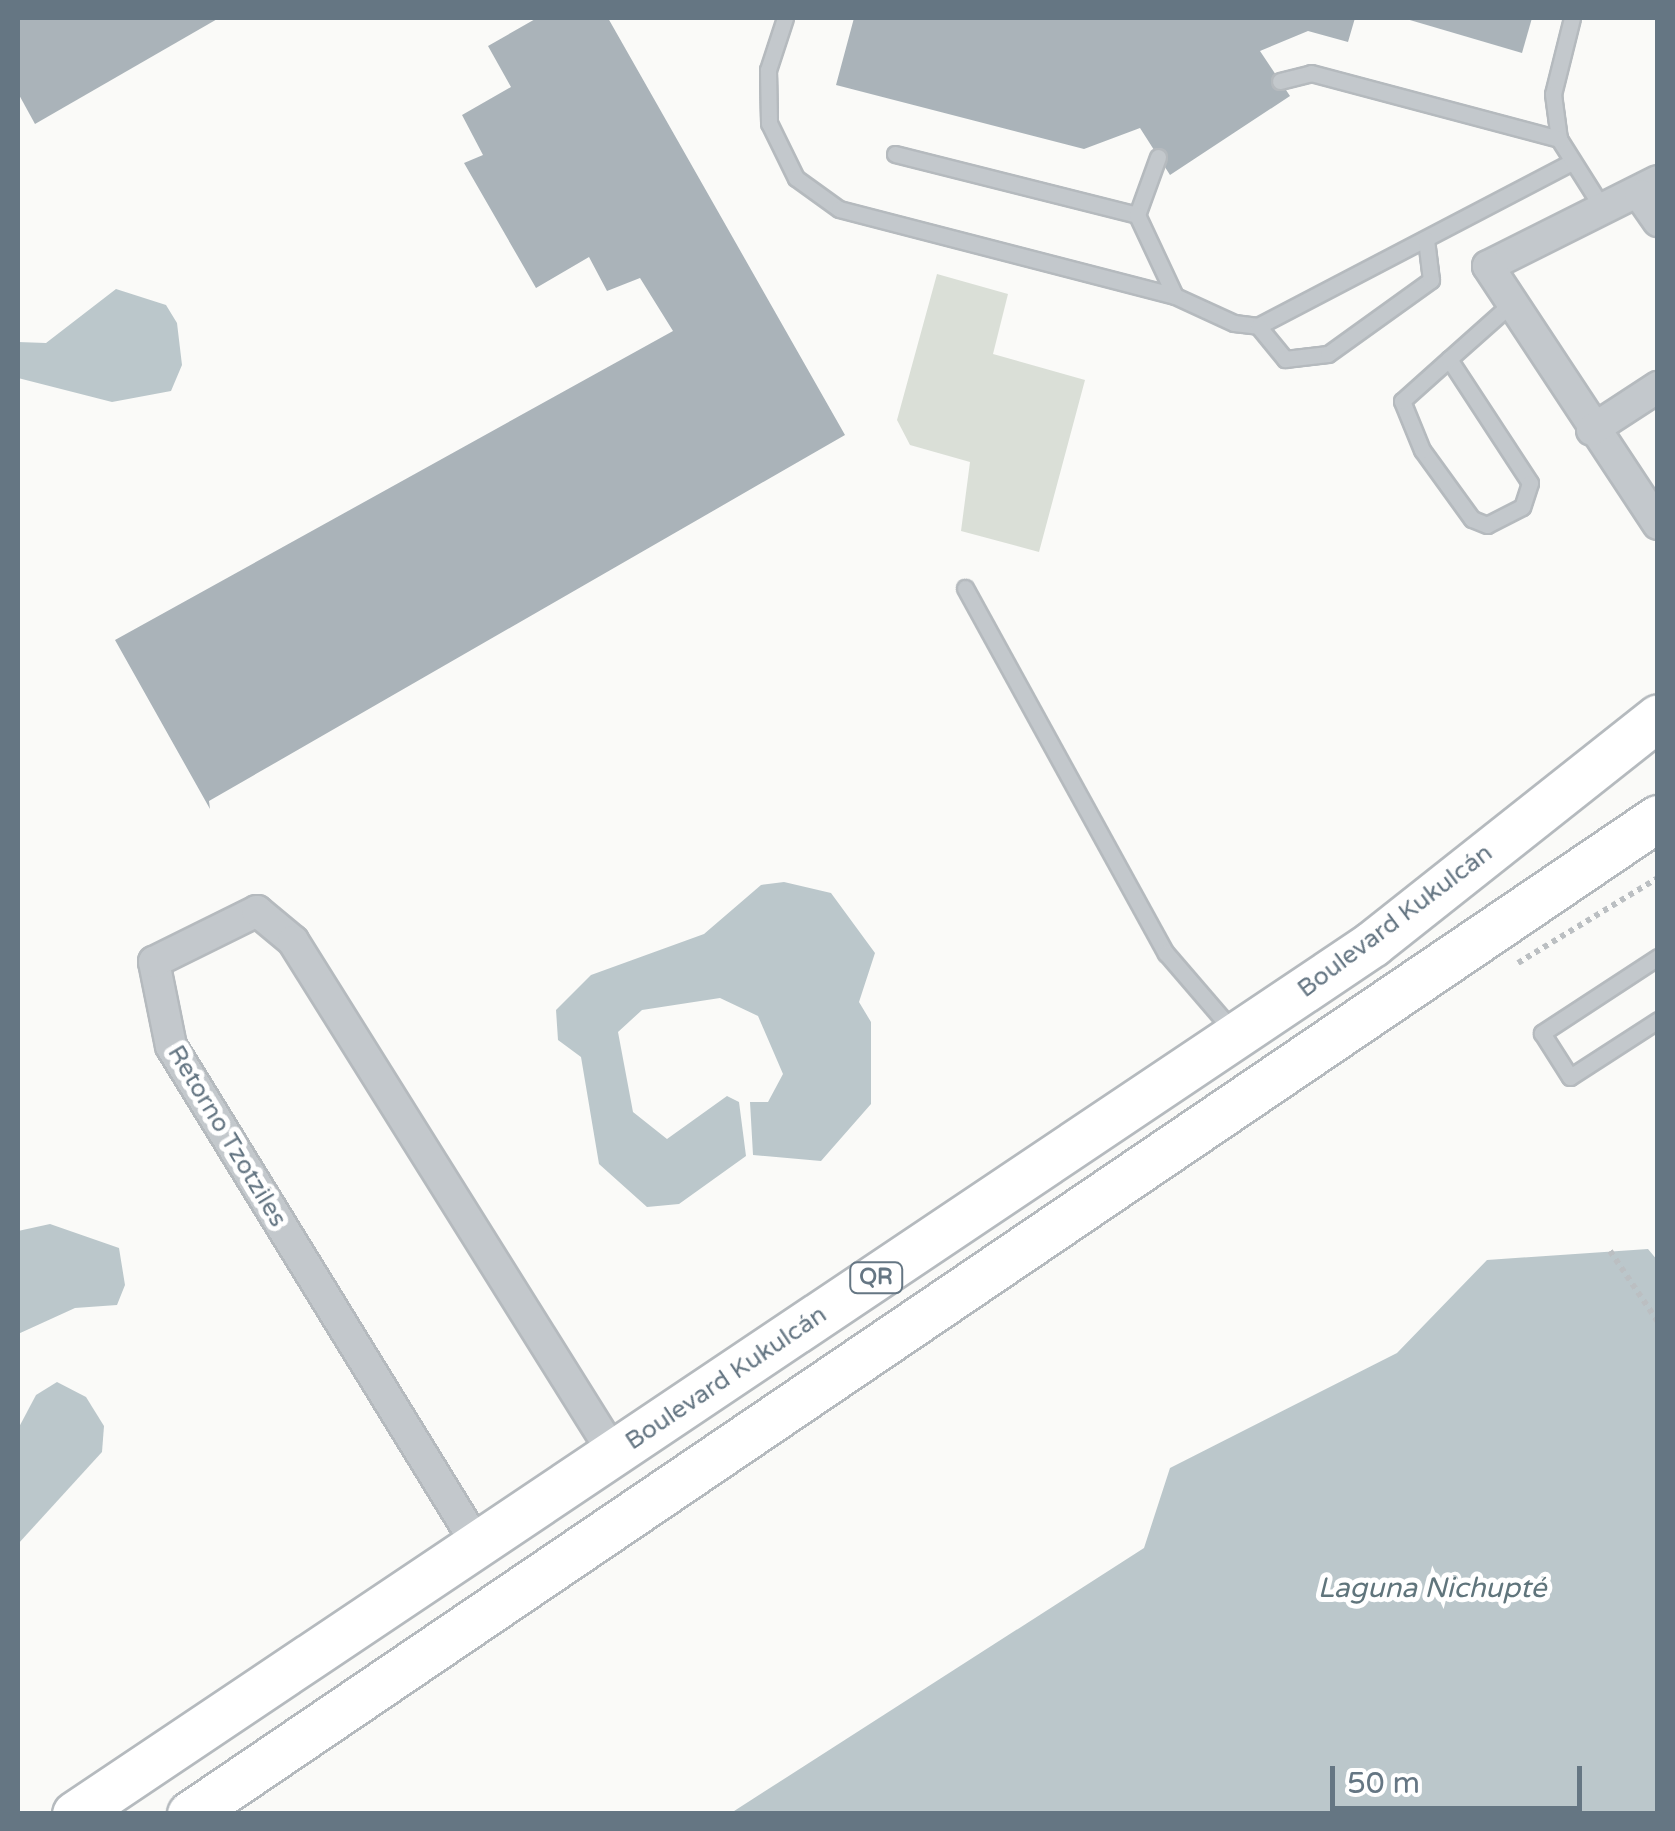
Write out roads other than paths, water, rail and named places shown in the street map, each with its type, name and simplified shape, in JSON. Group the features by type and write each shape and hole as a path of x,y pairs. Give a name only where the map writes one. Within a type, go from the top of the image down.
{"main road":[{"name":"Boulevard Kukulcán","path":"75,1814 1372,944 1658,717"},
{"name":"QR","path":"190,1814 1658,818"}],"street":[{"path":"1658,221 1649,188 1488,266 1592,430 1658,524"},
{"path":"1592,430 1658,386"},
{"name":"Retorno Tzotziles","path":"477,1544 171,1046 154,962 257,911 293,941 614,1454"}],"lane":[{"path":"786,18 768,70 769,123 796,178 840,209 1175,296 1258,326 1285,359 1305,364 1328,354 1432,280 1436,264 1426,239"},
{"path":"1572,18 1552,94 1558,138 1605,212"},
{"path":"1280,81 1311,74 1558,138"},
{"path":"895,154 1137,215"},
{"path":"1158,157 1137,215 1175,296"},
{"path":"1258,326 1572,162"},
{"path":"1448,359 1530,482 1522,507 1487,525 1472,519 1422,450 1402,401 1448,359 1512,304"},
{"path":"965,588 1166,953 1236,1035"},
{"path":"1658,957 1542,1033 1570,1077 1658,1020"}],"water":[{"path":"116,289 166,305 177,323 182,365 171,391 112,402 18,378 18,342 46,343"},
{"path":"784,882 831,893 875,953 859,1002 871,1022 871,1104 821,1161 753,1155 750,1102 768,1102 783,1074 758,1016 720,998 642,1010 618,1032 633,1112 667,1139 727,1096 739,1102 746,1156 679,1204 647,1207 599,1164 581,1057 558,1040 556,1010 591,975 704,934 761,885"},
{"path":"50,1224 119,1248 125,1285 117,1305 75,1308 18,1334 18,1231"},
{"name":"Laguna Nichupté","path":"1648,1249 1658,1261 1657,1813 731,1813 1144,1548 1170,1468 1397,1353 1487,1260"},
{"path":"57,1382 86,1397 104,1426 102,1452 18,1544 18,1429 36,1395"}]}
